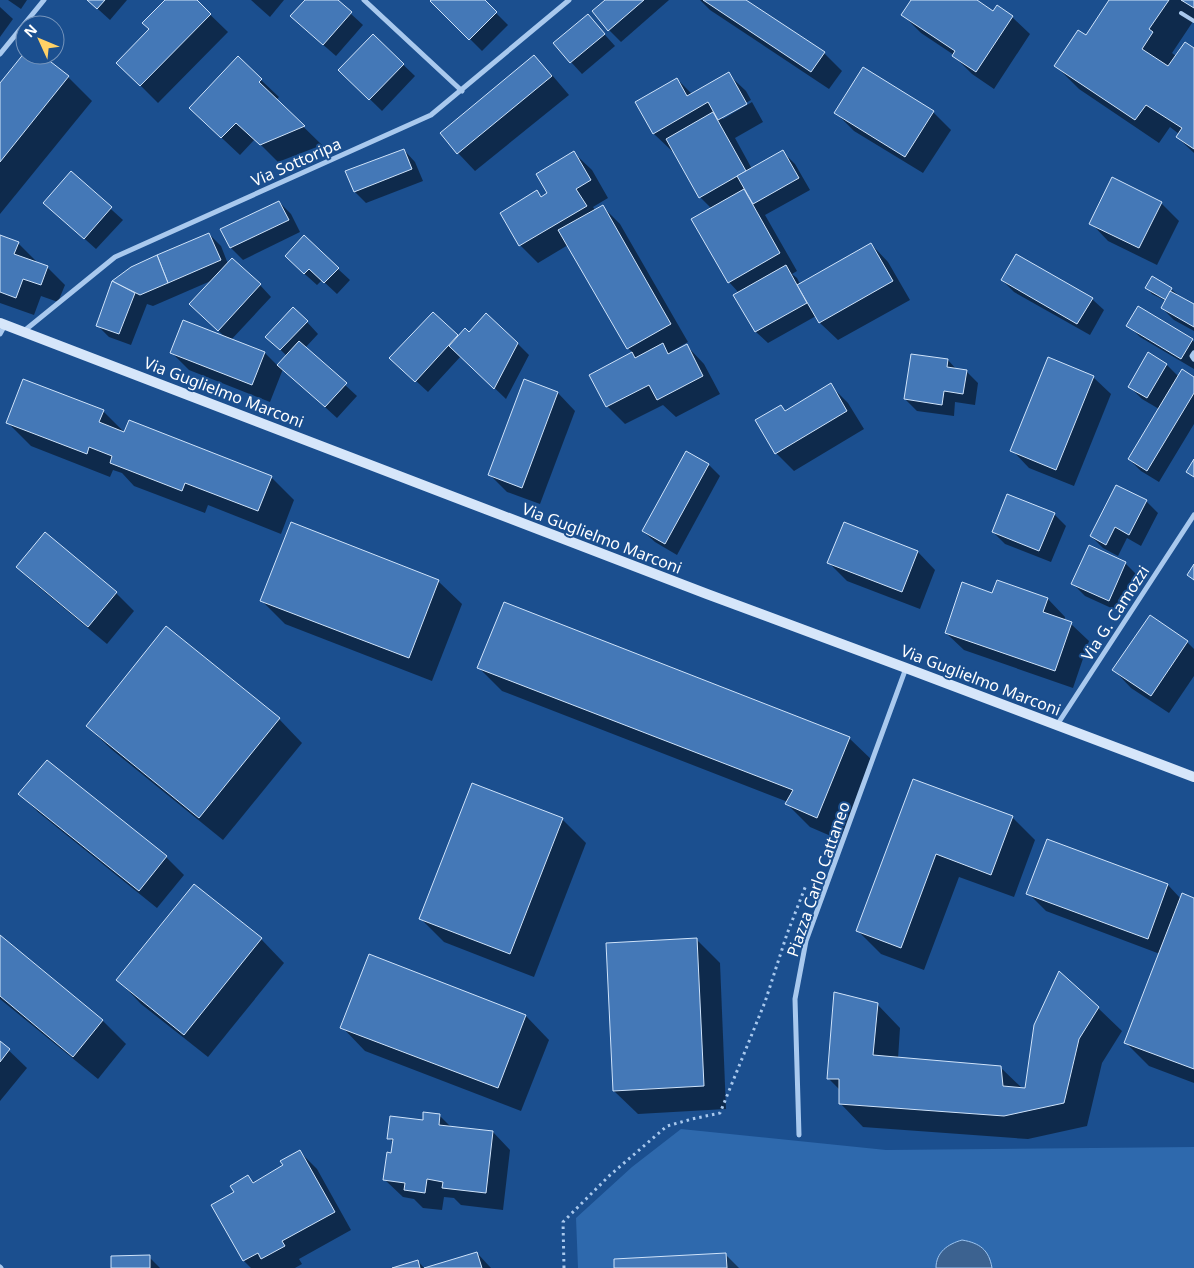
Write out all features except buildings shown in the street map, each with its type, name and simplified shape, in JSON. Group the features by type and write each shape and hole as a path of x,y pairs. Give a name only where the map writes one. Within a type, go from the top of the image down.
{"main road":[{"name":"Via Guglielmo Marconi","path":"2,327 23,332 707,594 1194,777"}],"street":[{"path":"0,54 44,0"},
{"path":"364,0 462,91"},
{"name":"Via Sottoripa","path":"23,332 115,257 431,115 569,0"},
{"path":"1194,353 1192,356 1194,359"},
{"name":"Via G. Camozzi","path":"1056,726 1194,515"},
{"name":"Piazza Carlo Cattaneo","path":"799,1135 795,998 806,941 906,668"}],"lane":[{"path":"1181,13 1194,21"}],"path":[{"path":"564,1268 563,1222 602,1182 666,1126 720,1113 765,1002 806,885"}],"shaded area":[{"path":"681,1129 886,1150 1194,1147 1194,1268 578,1268 576,1218 632,1167"},
{"path":"962,1240 983,1248 989,1256 992,1268 936,1268 938,1257 941,1253 952,1244"}]}
